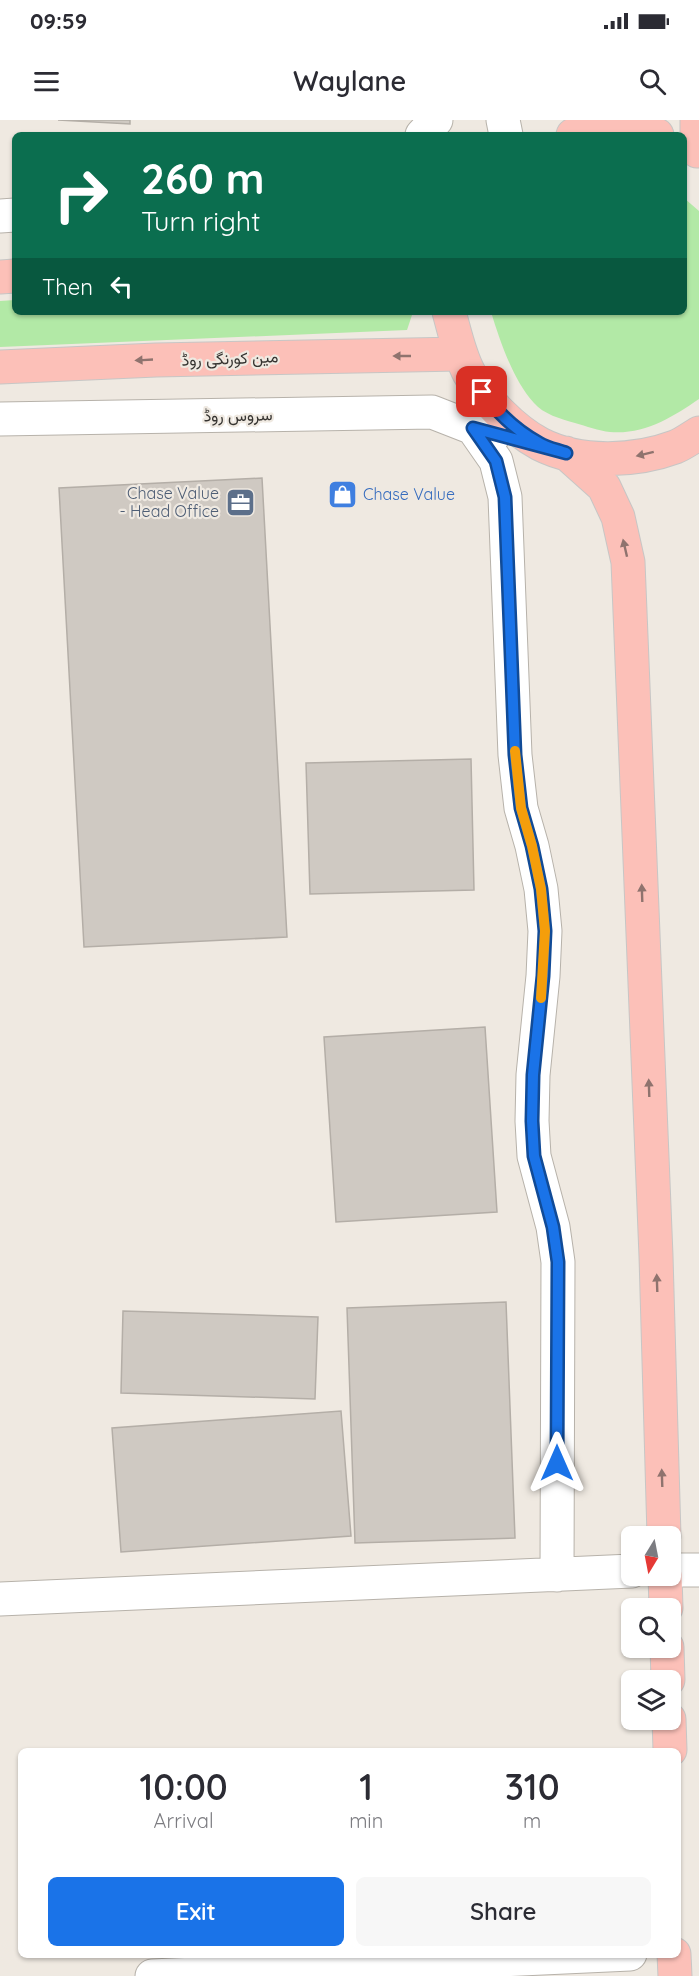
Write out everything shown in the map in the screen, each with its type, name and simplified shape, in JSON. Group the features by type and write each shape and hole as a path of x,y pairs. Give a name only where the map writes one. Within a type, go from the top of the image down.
{"main road":[{"path":"560,132 570,120"},
{"path":"588,132 603,129 630,132"},
{"path":"450,315 460,354 470,375 494,409 540,444 566,453 601,459 632,458 676,447 699,433"},
{"name":"مین کورنگی روڈ","path":"0,367 180,359 460,354"},
{"path":"566,453 604,487 618,517 628,562 656,1256 664,1526"},
{"path":"669,1730 670,1748"},
{"path":"674,1958 675,1976"}],"street":[{"path":"425,132 436,120"},
{"name":"سروس روڈ","path":"0,419 432,412 473,428 566,453"},
{"path":"473,428 496,461 505,497 515,755 521,808 541,889 545,931 533,1075 532,1121 534,1156 553,1227 558,1262 557,1575"},
{"path":"681,1570 699,1570"},
{"path":"0,1599 621,1572"},
{"path":"152,1976 332,1972 564,1958"}],"green space":[{"path":"687,201 699,211 699,399 679,412 646,428 623,432 597,430 558,418 534,403 526,394 503,347 492,315 687,315"},
{"path":"12,300 12,315 412,315 407,330 0,347 0,301"}],"building":[{"path":"58,120 130,120 130,124"},
{"path":"262,478 287,937 84,947 59,488"},
{"path":"471,759 474,890 310,894 306,763"},
{"path":"485,1027 497,1212 336,1222 324,1037"},
{"path":"506,1302 515,1538 355,1543 347,1308"},
{"path":"123,1311 318,1317 315,1399 121,1393"},
{"path":"341,1411 351,1536 121,1552 112,1428"}],"slow traffic":[{"path":"515,751 521,808 541,889 545,931 541,998"}],"place":[{"name":"Chase Value","path":"342,494"},
{"name":"Chase Value - Head Office","path":"240,502"}],"route":[{"path":"482,392 494,409 517,428 540,444 566,453 473,428 496,461 505,497 515,755 521,808 541,889 545,931 533,1075 532,1121 534,1156 553,1227 558,1262 557,1463"}]}
